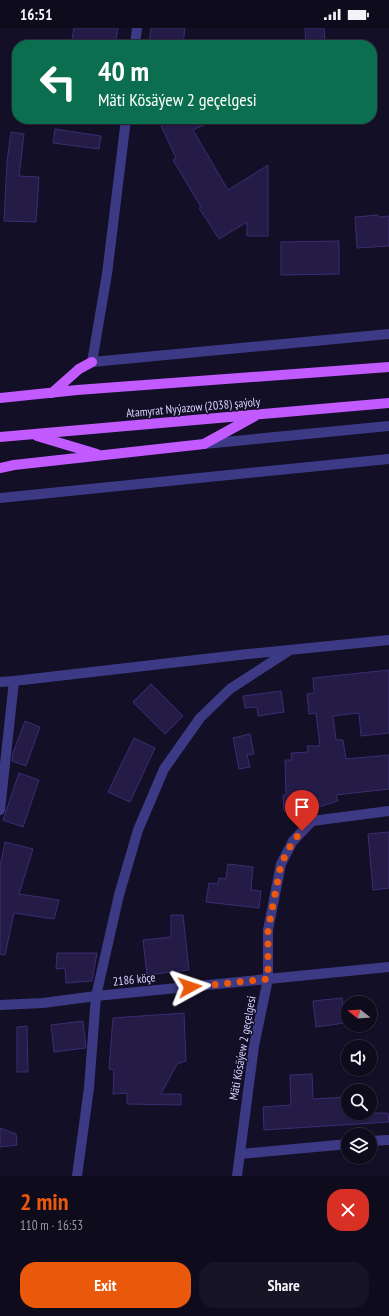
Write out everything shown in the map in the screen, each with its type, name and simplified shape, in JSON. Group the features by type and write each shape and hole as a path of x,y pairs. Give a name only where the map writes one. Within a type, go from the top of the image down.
{"main road":[{"path":"52,393 79,369 92,362"},
{"name":"Atamyrat Nyýazow (2038) şaýoly","path":"0,398 389,367"},
{"name":"Atamyrat Nyýazow (2038) şaýoly","path":"0,437 389,403"},
{"path":"0,468 14,465 204,444 258,414"},
{"path":"31,434 102,455"}],"street":[{"path":"136,40 138,28"},
{"path":"125,124 108,274 92,362 389,334"},
{"path":"204,444 389,426"},
{"path":"0,498 389,459"},
{"path":"0,682 389,640"},
{"path":"77,1176 89,1088 96,996 119,895 138,830 164,769 200,718 230,689 290,650"},
{"path":"0,810 14,681"},
{"name":"Mäti Kösäýew 2 geçelgesi","path":"237,1176 254,1046 268,979 268,930 281,864 293,841 312,821 389,811"},
{"name":"2186 köçe","path":"0,1005 43,1003 96,996 389,967"},
{"path":"377,1141 389,1140"},
{"path":"240,1154 341,1145"}],"building":[{"path":"74,28 118,28 116,40 72,40"},
{"path":"151,28 185,28 184,40 150,40"},
{"path":"305,28 324,28 325,40 306,40"},
{"path":"160,124 206,124 193,130 228,190 268,165 268,236 247,236 247,222 219,239 199,208 201,207 173,160 176,158"},
{"path":"55,129 101,136 99,149 53,143"},
{"path":"11,132 24,134 19,176 39,177 36,222 4,221 7,162"},
{"path":"378,215 379,217 389,216 389,246 357,248 355,217"},
{"path":"339,241 339,274 281,275 281,242"},
{"path":"389,670 389,733 361,736 359,713 333,716 336,740 343,740 346,759 389,755 389,789 336,795 338,801 303,812 284,811 283,795 286,795 285,760 292,760 291,753 308,752 307,746 320,746 316,713 309,714 307,694 314,693 313,678"},
{"path":"151,684 183,716 165,734 133,702"},
{"path":"281,691 284,712 258,716 257,707 245,708 243,696"},
{"path":"25,721 40,727 26,766 12,761 13,753"},
{"path":"250,734 254,754 247,755 250,767 239,769 233,738"},
{"path":"134,738 155,748 130,802 108,792"},
{"path":"19,773 39,780 23,827 3,820"},
{"path":"389,832 389,888 373,890 368,834"},
{"path":"5,842 33,849 19,894 59,900 54,919 14,913 5,955 0,954 0,866"},
{"path":"228,864 253,867 251,890 261,891 259,908 206,902 209,883 218,884 219,878 226,879"},
{"path":"171,915 183,915 189,970 147,975 143,940 171,937"},
{"path":"57,953 97,953 92,981 66,983 65,968 56,969"},
{"path":"341,998 341,1024 316,1027 313,1001"},
{"path":"184,1013 186,1061 177,1064 161,1094 181,1094 181,1105 127,1104 127,1093 113,1094 114,1070 109,1069 113,1018"},
{"path":"83,1021 86,1048 54,1052 51,1025"},
{"path":"27,1026 28,1072 17,1072 17,1027"},
{"path":"312,1074 313,1099 341,1097 341,1120 377,1120 377,1113 388,1113 389,1122 264,1130 263,1107 291,1105 290,1075"},
{"path":"0,1128 16,1134 17,1145 0,1147"}],"route":[{"path":"190,987 268,979 268,930 281,864 293,841 302,831"}]}
